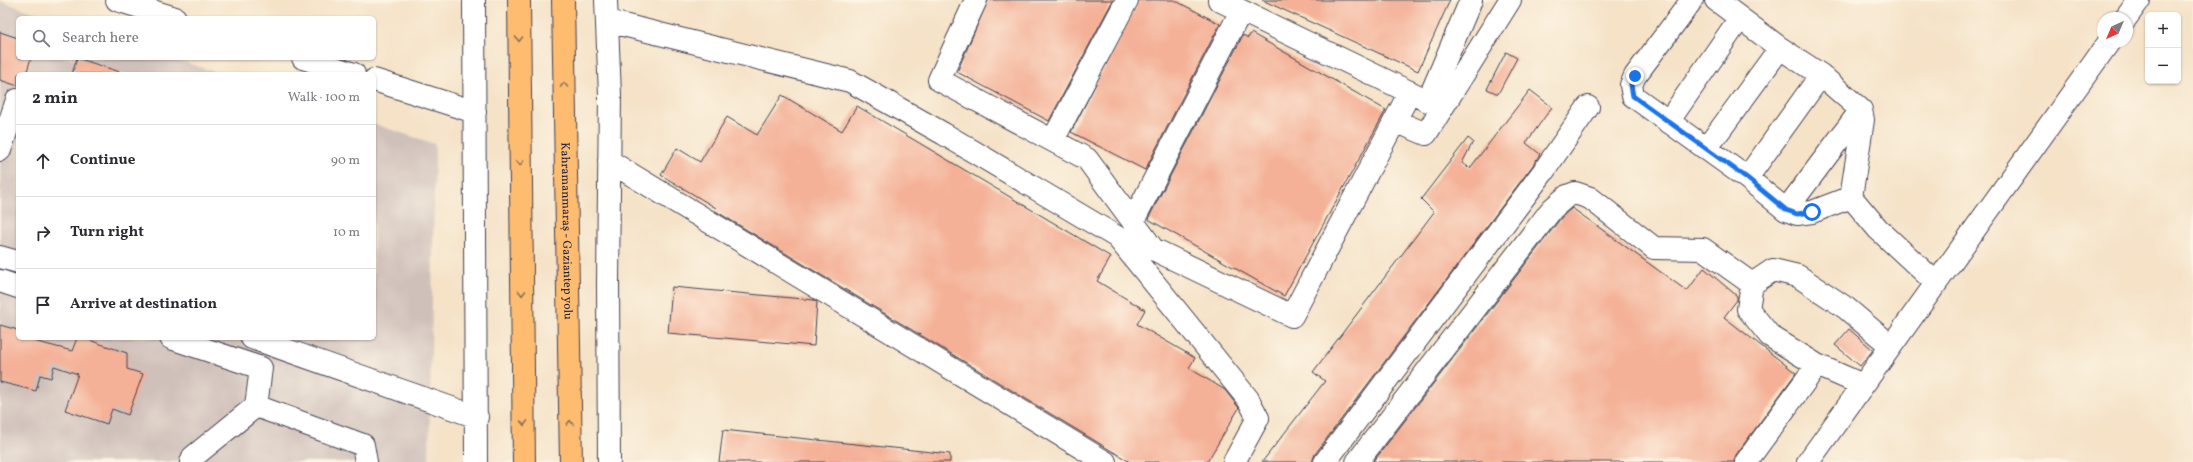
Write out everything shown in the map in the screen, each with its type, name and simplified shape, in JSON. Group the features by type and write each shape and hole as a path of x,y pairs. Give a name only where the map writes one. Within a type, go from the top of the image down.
{"highway":[{"path":"519,0 524,462"},
{"name":"Kahramanmaraş - Gaziantep yolu","path":"563,0 571,462"}],"street":[{"path":"117,0 169,16"},
{"path":"474,0 476,462"},
{"path":"606,0 610,95 610,462"},
{"path":"976,0 939,80 1087,158 1153,249 1292,316 1410,92"},
{"path":"1053,140 1127,0"},
{"path":"1219,0 1428,101 1471,0"},
{"path":"1395,121 1426,134 1510,0"},
{"path":"1692,0 1631,85 1633,96 1747,178 1786,210 1797,214 1812,212 1851,197"},
{"path":"1716,0 1780,48 1821,75 1861,110 1863,120 1851,197 1878,229 1936,283"},
{"path":"1133,221 1241,11"},
{"path":"1668,122 1740,18"},
{"path":"607,21 850,80 1117,237 1248,400 1258,418 1234,462"},
{"path":"1706,149 1780,48"},
{"path":"1808,462 2105,48"},
{"path":"309,60 348,72"},
{"path":"1747,178 1821,75"},
{"path":"376,81 475,112"},
{"path":"0,150 16,100"},
{"path":"1325,462 1543,172 1588,107"},
{"path":"1786,210 1861,110"},
{"path":"609,161 1105,462"},
{"path":"1543,172 1567,196"},
{"path":"1357,462 1552,209 1567,196 1575,192 1590,198 1654,248 1703,249 1752,284"},
{"path":"0,257 16,261"},
{"path":"1863,385 1817,365 1770,336 1748,310 1752,284 1773,270 1798,276 1846,308 1891,346"},
{"path":"0,281 16,286"},
{"path":"177,340 261,368"},
{"path":"191,462 193,457 256,406 261,368 260,340"},
{"path":"263,340 477,417"},
{"path":"1746,462 1817,365"},
{"path":"256,406 363,445 366,462"}],"shaded area":[{"path":"0,1 45,16 16,16 16,60 178,60 215,72 16,72 16,340 376,340 376,125 435,144 429,462 0,462"}],"building":[{"path":"988,0 1113,0 1049,121 957,72"},
{"path":"1139,0 1174,0 1220,24 1145,170 1071,132"},
{"path":"1262,0 1450,0 1418,71"},
{"path":"0,32 16,37 16,60 30,60 27,72 16,72 16,85 0,80"},
{"path":"1251,33 1386,110 1284,296 1148,219 1243,35 1248,38"},
{"path":"1506,52 1517,58 1498,94 1487,89"},
{"path":"76,60 83,60 120,72 73,72"},
{"path":"1530,90 1552,107 1526,143 1540,154 1533,165 1315,454 1312,462 1262,462 1325,381 1313,372 1434,212 1421,199 1468,138 1473,142 1462,163 1470,168"},
{"path":"782,95 842,131 857,106 1111,257 1097,281 1145,310 1137,324 1195,358 1189,368 1225,390 1239,408 1207,462 1130,462 714,210 716,208 661,175 677,148 700,162 727,117 757,135"},
{"path":"1572,208 1687,291 1704,268 1737,296 1737,300 1724,317 1796,373 1736,455 1734,462 1373,462 1561,218"},
{"path":"672,287 814,300 817,302 814,346 668,333"},
{"path":"0,325 16,329 16,340 34,340 72,351 76,340 89,340 127,353 127,369 143,374 128,415 112,409 107,424 65,410 78,374 54,366 51,378 40,375 36,391 0,382"},
{"path":"1849,329 1873,350 1860,366 1835,345"},
{"path":"723,430 950,454 950,462 719,462"}],"route":[{"path":"1635,76 1631,85 1633,96 1747,178 1786,210 1797,214 1812,212"}]}
